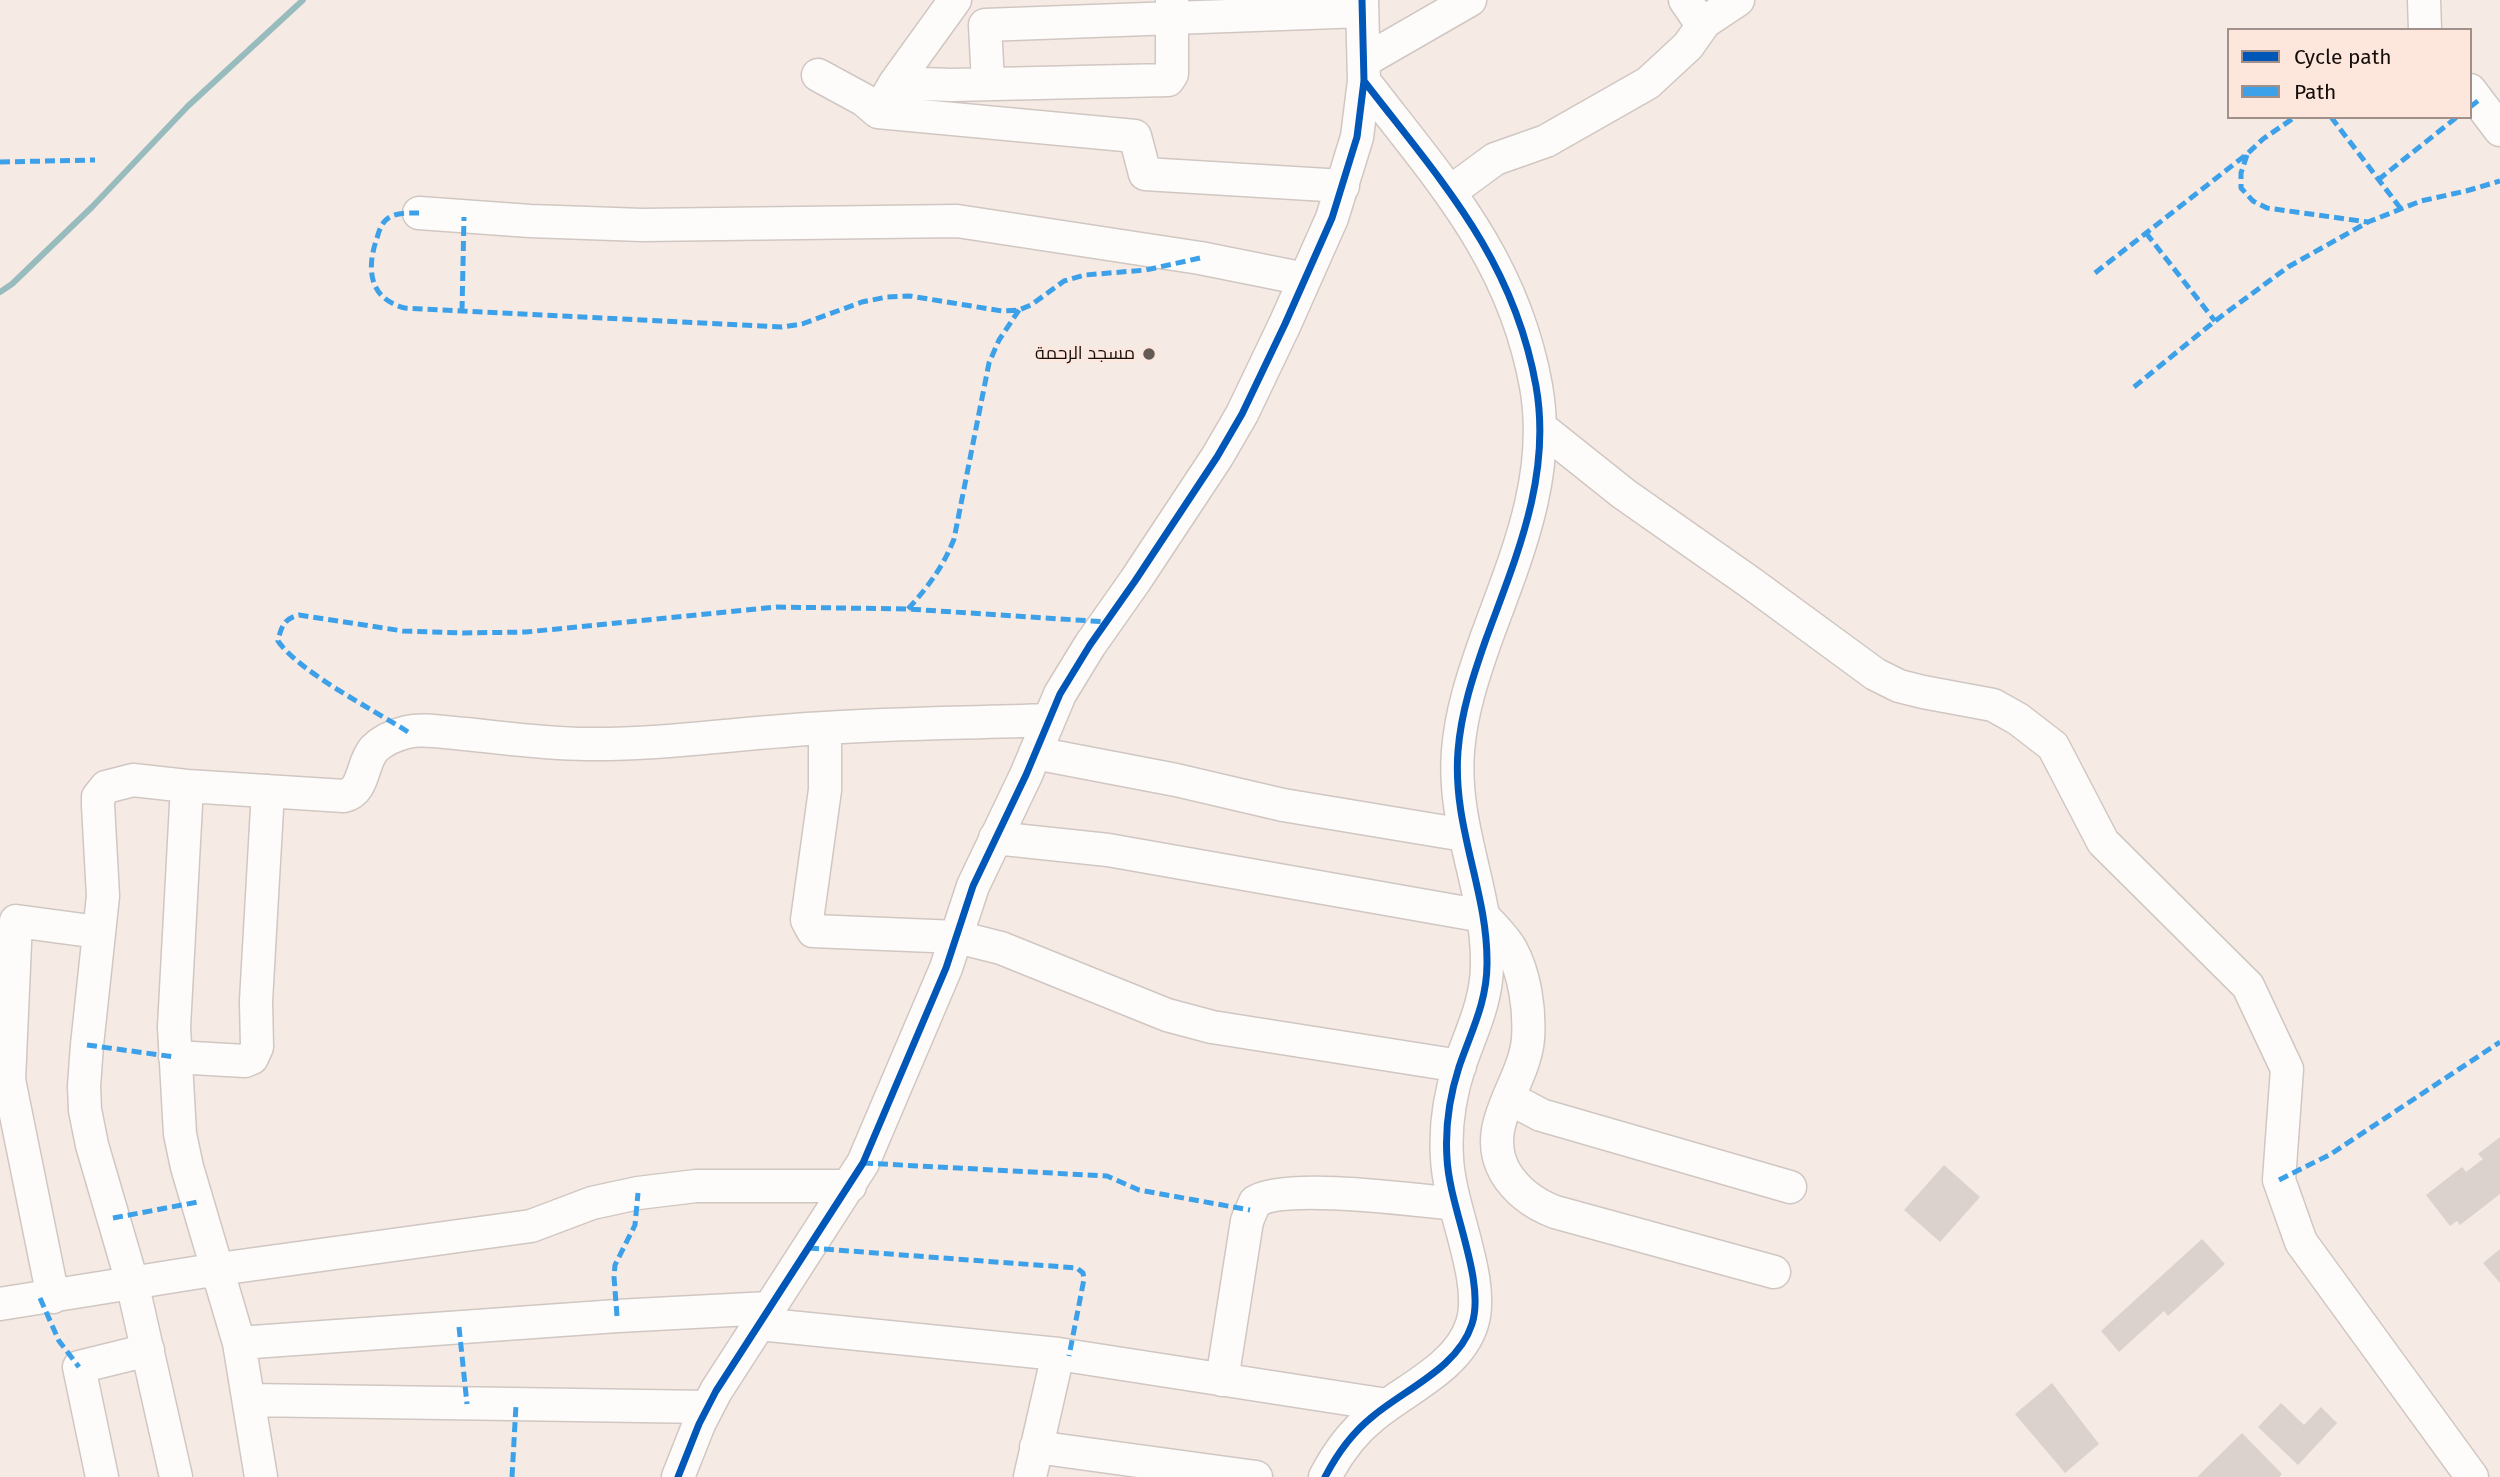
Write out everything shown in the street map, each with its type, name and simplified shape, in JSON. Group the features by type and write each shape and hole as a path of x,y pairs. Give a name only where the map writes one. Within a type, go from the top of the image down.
{"street":[{"path":"878,112 895,83 955,0"},
{"path":"1364,71 1470,0"},
{"path":"1450,192 1495,159 1546,141 1647,83 1688,46 1695,11 1715,18 1738,0"},
{"path":"2424,0 2425,28"},
{"path":"689,1476 707,1407 850,1186 873,1141 942,979 973,886 1074,669 1217,457 1264,370 1343,186 1357,138 1364,71 1362,5 983,12 988,83"},
{"path":"895,83 916,85 1168,80 1172,74 1172,9"},
{"path":"1325,1477 1356,1431 1451,1358 1463,1343 1471,1326 1475,1307 1475,1288 1447,1158 1449,1111 1460,1066 1479,1019 1488,967 1483,916 1464,835 1457,780 1461,724 1475,670 1527,525 1537,476 1541,427 1530,355 1506,286 1478,233 1364,71"},
{"path":"818,75 864,100 878,112 1135,136 1145,174 1343,186"},
{"path":"2472,93 2500,130"},
{"path":"419,213 642,225 957,221 1200,258 1305,279"},
{"path":"1541,427 1624,494 1875,674 1923,692 1993,705 2018,719 2053,747 2103,842 2248,986 2287,1069 2279,1180 2301,1242 2472,1477"},
{"path":"176,1477 132,1283 92,1145 85,1110 84,1086 97,932 103,896 98,797 106,787 146,780 187,786 344,796 351,794 360,782 374,750 385,741 408,732 441,732 587,744 660,742 825,728 1048,720"},
{"path":"825,728 825,790 807,920 813,931 957,937 1001,948 1144,1006 1212,1027 1460,1066"},
{"path":"1035,753 1176,780 1283,805 1464,835"},
{"path":"187,786 174,1027 180,1134 187,1167 239,1343 261,1477"},
{"path":"175,1057 245,1061 252,1058 257,1050 256,1001 268,791"},
{"path":"995,838 1108,850 1483,916 1511,950 1524,989 1528,1039 1522,1067 1499,1123 1496,1149 1508,1177 1528,1198 1555,1212 1774,1272"},
{"path":"53,1297 9,1080 16,920 97,932"},
{"path":"1509,1098 1541,1115 1790,1187"},
{"path":"0,1304 219,1269 531,1226 592,1203 638,1193 696,1185 850,1186"},
{"path":"1222,1380 1247,1221 1255,1202 1272,1196 1318,1193 1455,1204"},
{"path":"239,1343 617,1316 764,1316 1058,1354 1387,1405"},
{"path":"102,1477 79,1367 148,1350"},
{"path":"1030,1477 1058,1354"},
{"path":"249,1400 707,1407"},
{"path":"1036,1447 1256,1477"}],"building":[{"path":"2500,1137 2500,1194 2460,1225 2457,1221 2450,1226 2426,1195 2462,1167 2466,1172 2483,1159 2478,1154"},
{"path":"1944,1165 1980,1197 1940,1242 1904,1210"},
{"path":"2202,1239 2225,1264 2168,1316 2164,1311 2119,1352 2101,1331"},
{"path":"2500,1249 2500,1283 2483,1263"},
{"path":"2052,1383 2099,1444 2065,1473 2015,1414"},
{"path":"2281,1403 2304,1425 2321,1407 2337,1423 2298,1465 2258,1427"},
{"path":"2242,1433 2282,1474 2279,1477 2197,1477"}],"waterway":[{"path":"0,292 12,284 92,207 188,106 303,0"}],"marked path":[{"path":"2472,105 2479,100"},
{"path":"2095,273 2263,139 2292,119"},
{"path":"2333,119 2401,209"},
{"path":"2378,180 2454,119"},
{"path":"2247,155 2241,173 2241,188 2253,201 2267,208 2368,222"},
{"path":"0,162 95,160"},
{"path":"2134,387 2215,321 2288,267 2368,222 2421,201 2500,181"},
{"path":"419,213 398,214 385,221 372,261 373,281 377,290 393,304 405,308 782,327 802,324 862,302 887,297 910,296 1002,311 1019,310 1031,305 1064,281 1085,275 1146,270 1200,258"},
{"path":"462,311 464,217"},
{"path":"2146,233 2215,321"},
{"path":"908,609 934,576 954,539 989,363 999,340 1019,310"},
{"path":"408,732 319,678 288,653 278,641 284,624 299,615 403,631 526,632 776,607 908,609 1107,622"},
{"path":"2279,1180 2331,1154 2500,1042"},
{"path":"87,1045 175,1057"},
{"path":"863,1163 1107,1176 1139,1190 1250,1210"},
{"path":"617,1316 615,1265 635,1225 638,1193"},
{"path":"113,1218 198,1202"},
{"path":"809,1248 1077,1268 1083,1273 1084,1279 1069,1356"},
{"path":"40,1298 59,1341 79,1367"},
{"path":"459,1327 467,1404"},
{"path":"512,1477 516,1405"}],"cycle path":[{"path":"678,1477 699,1424 716,1391 863,1163 946,968 973,886 1026,775 1060,694 1217,457 1242,414 1285,324 1332,218 1357,137 1364,81 1362,0"},
{"path":"1325,1477 1358,1430 1443,1365 1465,1339 1472,1324 1474,1286 1449,1177 1447,1135 1453,1089 1481,1004 1487,964 1482,911 1460,806 1458,751 1472,680 1528,516 1539,452 1540,419 1536,386 1525,340 1510,298 1492,260 1446,188 1364,81"}],"place":[{"name":"مسجد الرحمة","path":"1149,354"}]}
